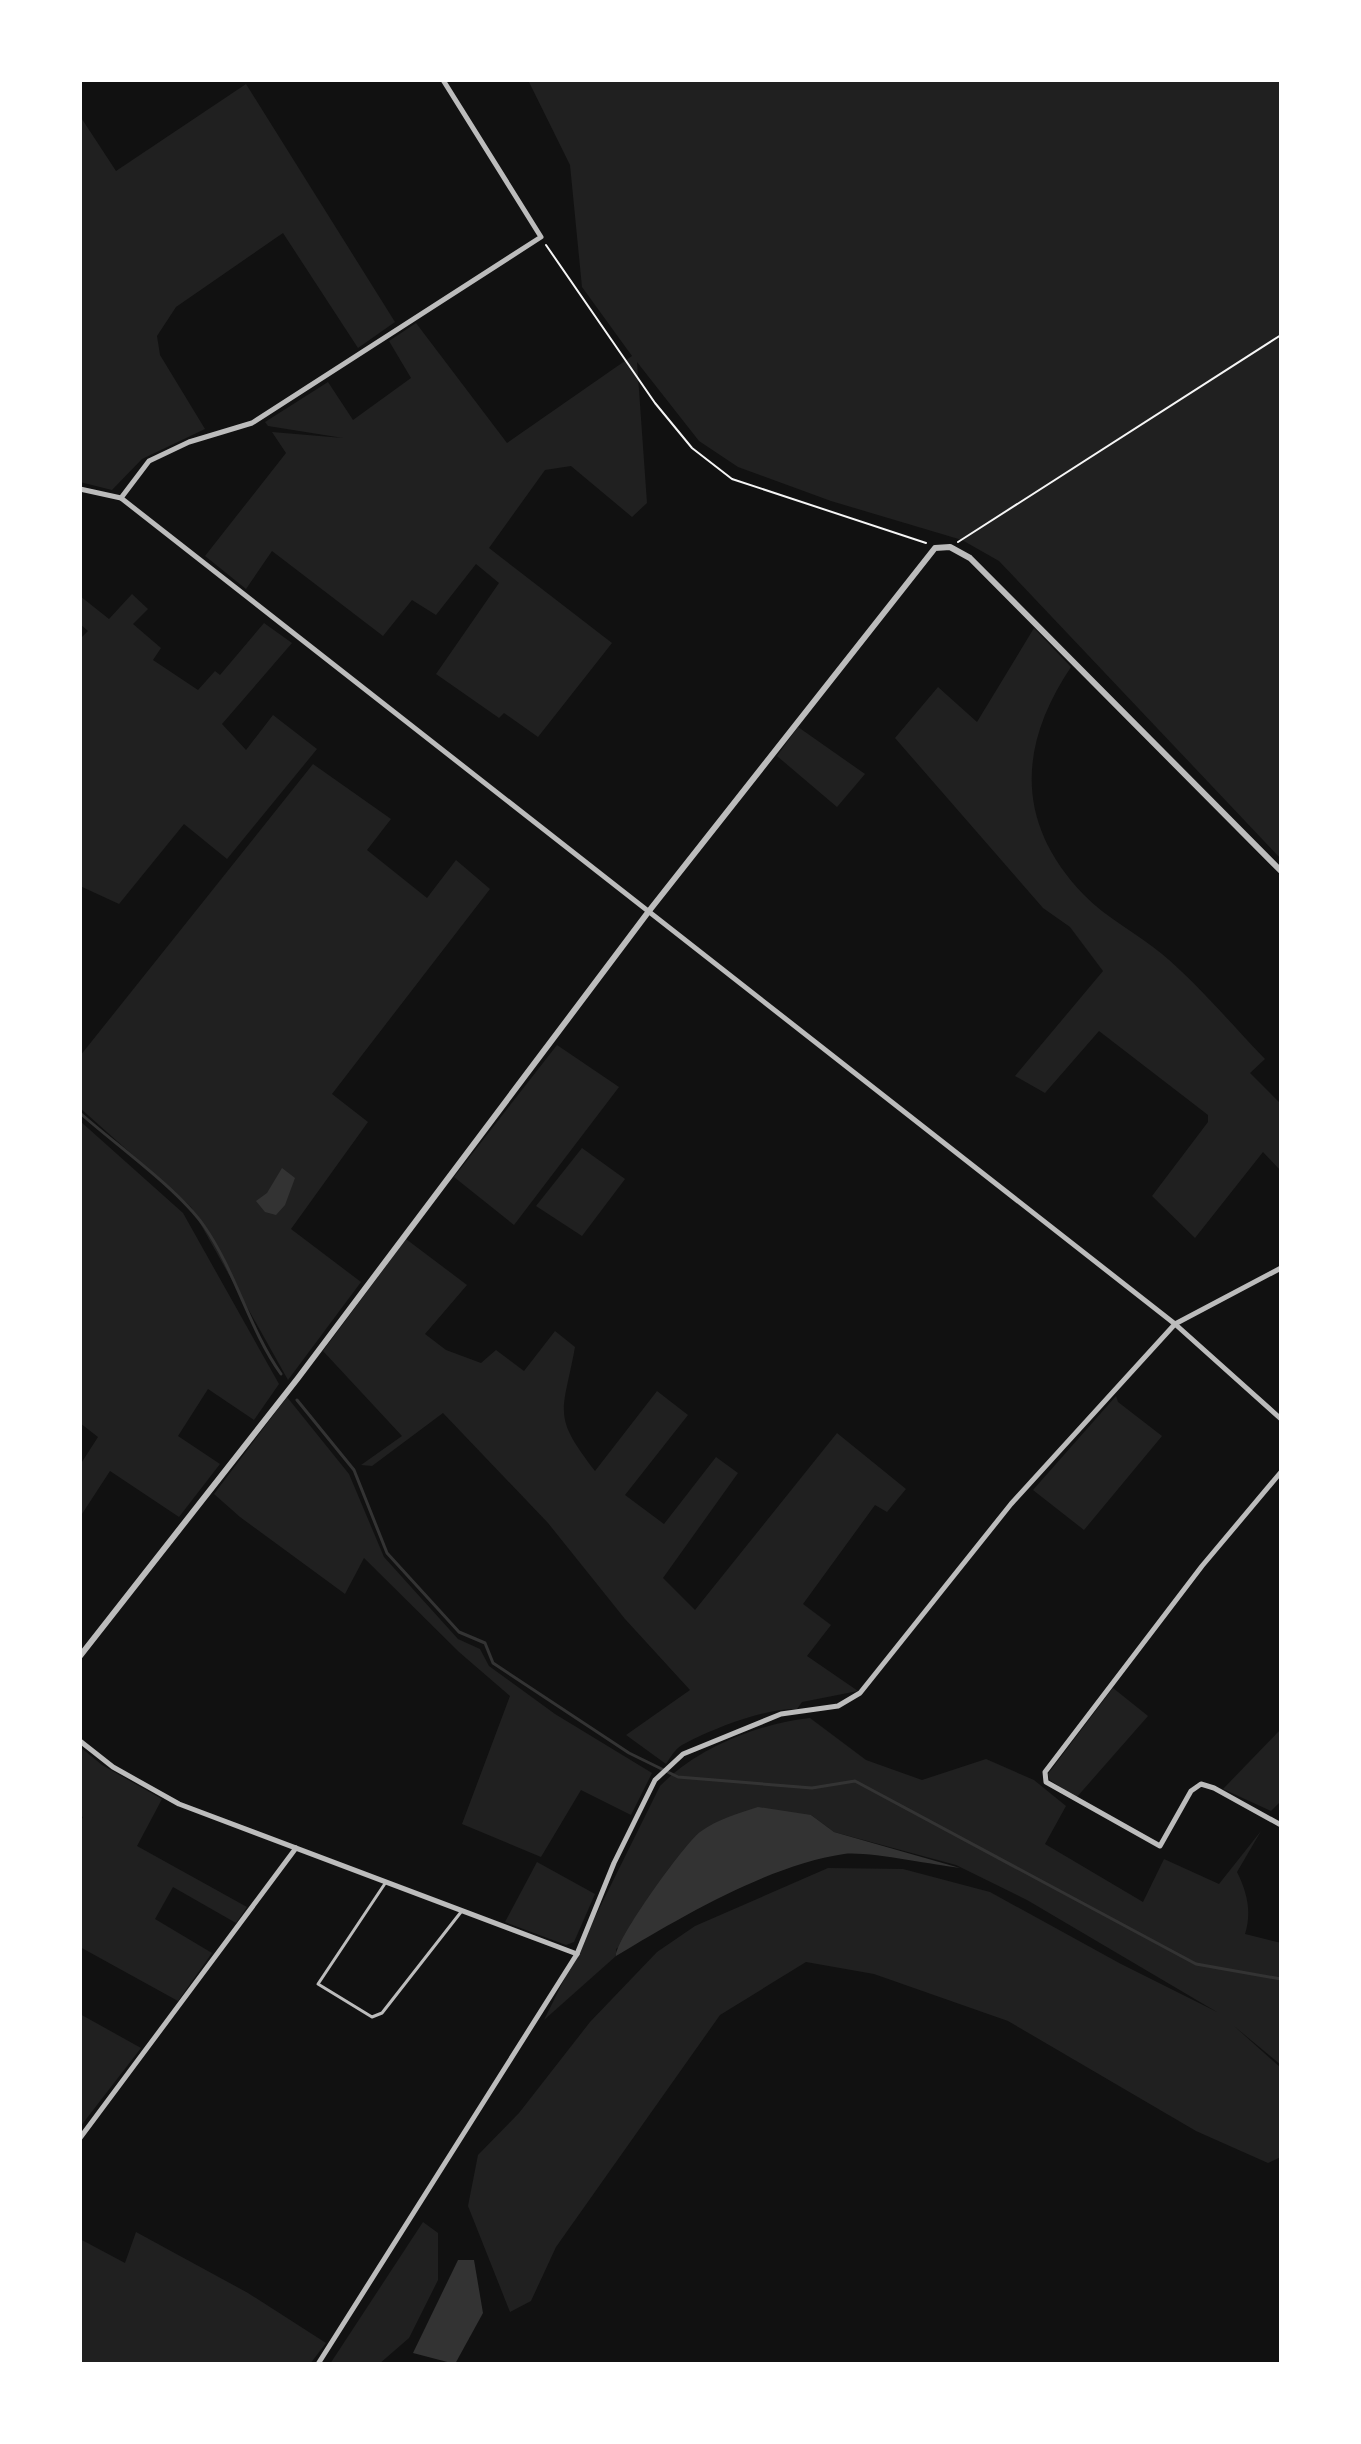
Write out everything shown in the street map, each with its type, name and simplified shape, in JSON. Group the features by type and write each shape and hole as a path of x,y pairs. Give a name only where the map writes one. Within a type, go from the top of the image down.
{"street":[{"path":"121,498 149,461 189,442 252,423 541,237 443,80"},
{"path":"80,489 121,498 1175,1324 1281,1419"},
{"path":"80,1656 298,1378 649,911 935,548 950,547 970,558 1281,871"},
{"path":"318,2364 577,1954 614,1863 658,1777 683,1754 781,1714 838,1706 860,1693 1011,1504 1175,1324 1281,1268"},
{"path":"1281,1472 1045,1772 1046,1782 1160,1846 1191,1791 1201,1784 1281,1825"},
{"path":"80,1741 113,1767 179,1804 577,1954"},
{"path":"80,2138 296,1848"}],"lane":[{"path":"386,1882 318,1984 372,2017 382,2013 462,1911"}],"path":[{"path":"541,237 655,403 692,448 732,479 916,538 935,548"},
{"path":"950,547 1281,335"}],"shaded area":[{"path":"528,80 1281,80 1281,859 999,561 962,540 831,501 738,467 699,441 637,362 647,503 632,517 571,466 545,470 489,548 612,643 538,737 504,713 499,718 436,674 499,583 476,564 436,615 412,600 383,636 272,551 246,589 205,556 286,453 272,432 343,438 268,426 265,422 328,382 353,420 411,378 389,341 416,323 507,443 632,356 582,287 570,165"},
{"path":"246,84 395,322 358,348 283,233 176,307 157,336 160,355 205,429 142,459 112,490 80,482 80,116 116,171"},
{"path":"132,594 148,609 133,624 161,648 153,660 198,690 215,671 220,675 264,623 292,643 222,724 246,750 273,715 317,749 227,859 184,824 119,904 80,886 80,639 88,631 80,624 80,596 109,619"},
{"path":"1034,628 1071,667 1041,726 1034,755 1032,784 1036,812 1045,840 1061,868 1084,895 1176,966 1265,1059 1250,1073 1281,1104 1281,1171 1263,1152 1195,1238 1152,1196 1208,1122 1208,1115 1099,1031 1045,1093 1015,1076 1103,971 1070,927 1043,908 895,738 938,687 977,722"},
{"path":"798,727 865,774 837,807 777,756"},
{"path":"313,764 391,819 367,850 427,898 456,860 490,889 332,1094 368,1122 291,1229 361,1282 288,1380 191,1207 80,1108 80,1056"},
{"path":"557,1045 619,1087 514,1225 454,1177"},
{"path":"80,1121 183,1213 279,1384 254,1420 208,1389 178,1436 220,1464 179,1517 110,1471 80,1517 80,1465 98,1437 80,1423"},
{"path":"582,1148 625,1179 582,1236 536,1206"},
{"path":"282,1168 295,1178 285,1205 276,1215 265,1212 256,1201 267,1193"},
{"path":"406,1239 467,1285 425,1334 446,1350 481,1363 496,1350 524,1371 555,1331 575,1347 564,1413 572,1437 595,1471 657,1391 688,1415 625,1495 664,1524 716,1457 738,1473 663,1578 695,1610 837,1433 906,1489 887,1512 875,1505 803,1604 831,1625 807,1656 858,1691 802,1702 797,1709 770,1712 723,1726 682,1745 666,1764 626,1735 690,1690 625,1619 548,1523 443,1413 372,1466 361,1465 402,1436 323,1351"},
{"path":"1116,1396 1118,1402 1162,1436 1084,1530 1033,1490"},
{"path":"287,1397 349,1474 384,1557 458,1639 480,1649 489,1666 555,1714 652,1773 631,1815 581,1790 541,1857 462,1824 510,1696 459,1652 364,1558 345,1594 240,1517 214,1494"},
{"path":"1113,1688 1148,1716 1076,1798 1050,1780 1048,1774"},
{"path":"810,1718 866,1760 922,1780 986,1759 1034,1780 1066,1806 1045,1844 1143,1902 1164,1859 1219,1884 1261,1831 1237,1872 1247,1902 1245,1934 1281,1943 1281,2065 1234,2026 1281,2068 1281,2157 1268,2163 1196,2131 1008,2021 874,1974 806,1962 720,2015 556,2247 531,2301 510,2312 468,2206 478,2155 519,2113 590,2022 657,1952 695,1926 828,1868 903,1869 990,1892 1121,1964 1217,2012 1027,1900 956,1865 834,1832 811,1815 616,1949 616,1956 544,2020 660,1786 692,1760 729,1740 769,1726"},
{"path":"1281,1729 1281,1801 1271,1811 1223,1789"},
{"path":"80,1747 102,1765 162,1799 137,1846 247,1907 236,1923 173,1887 155,1919 212,1953 178,2001 80,1947 80,1823 83,1817 80,1815"},
{"path":"758,1807 811,1815 834,1832 960,1868 854,1854 815,1860 726,1894 616,1956 638,1913 692,1840 700,1832 728,1817"},
{"path":"537,1862 595,1894 574,1942 566,1945 505,1922"},
{"path":"80,2014 141,2048 80,2127"},
{"path":"423,2222 438,2233 438,2280 409,2338 379,2364 330,2364"},
{"path":"136,2232 248,2293 326,2343 310,2364 80,2364 80,2239 125,2263"},
{"path":"458,2260 474,2260 483,2313 455,2364 413,2353"}],"waterway":[{"path":"80,1113 162,1182 204,1226 281,1374"},
{"path":"297,1400 354,1470 387,1553 459,1632 485,1643 493,1663 629,1753 678,1777 812,1788 855,1781 1196,1964 1281,1979"}]}
